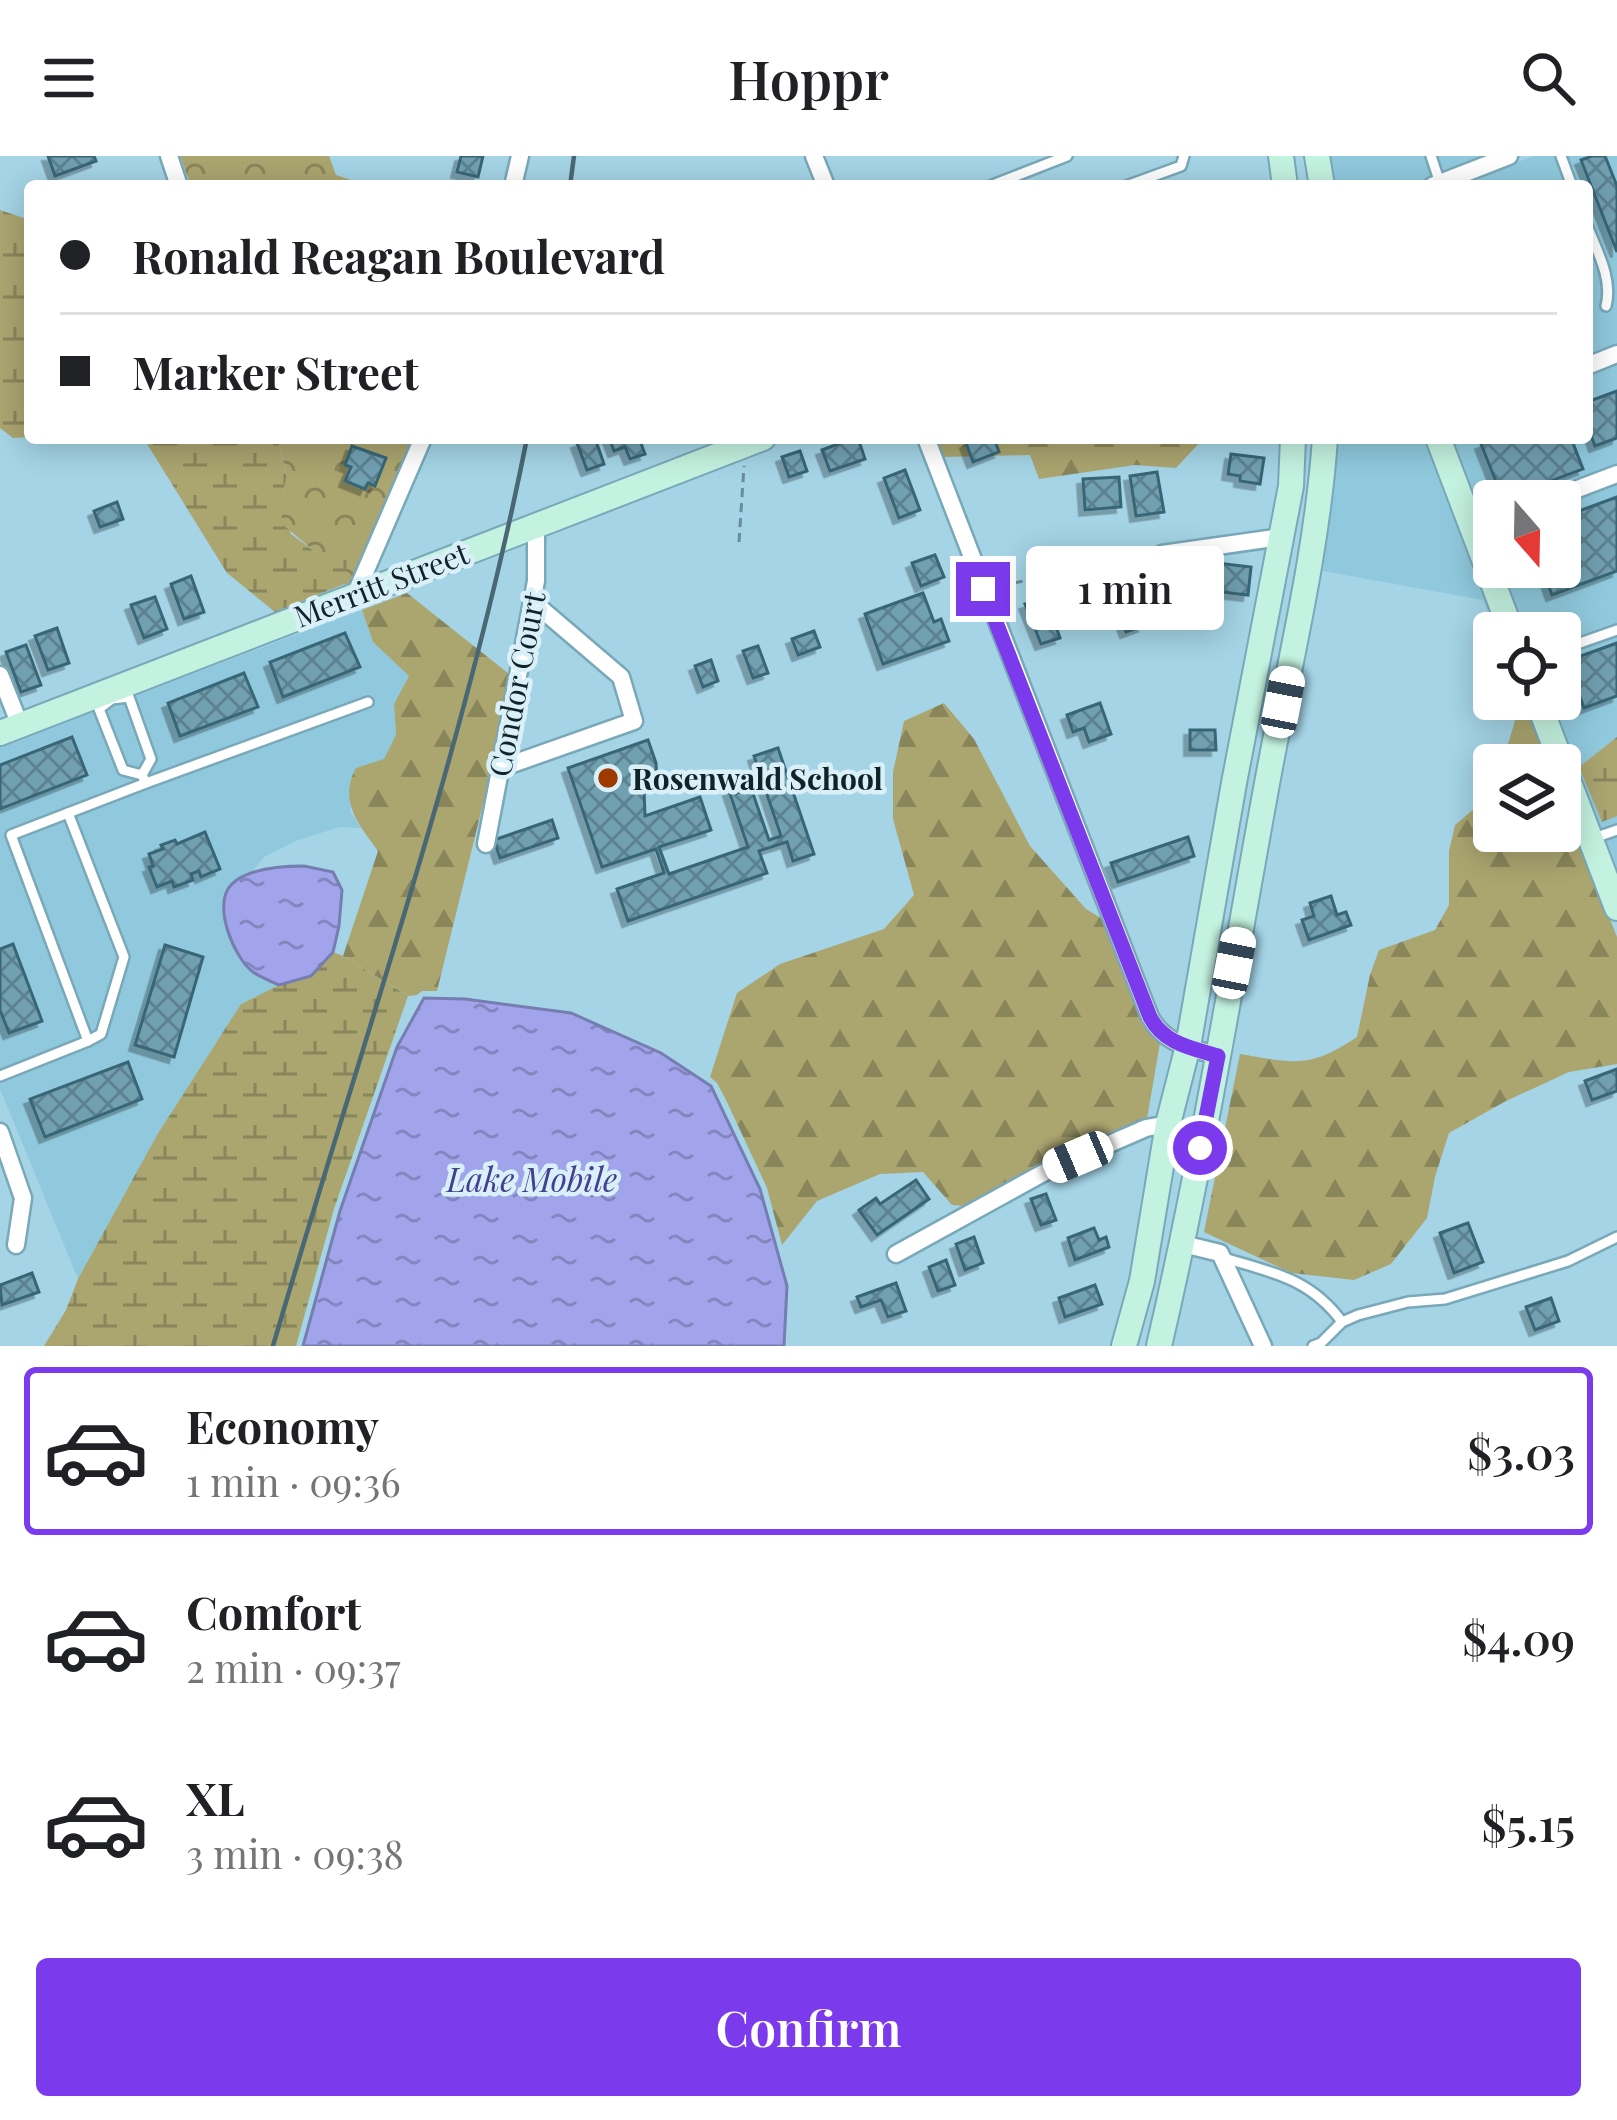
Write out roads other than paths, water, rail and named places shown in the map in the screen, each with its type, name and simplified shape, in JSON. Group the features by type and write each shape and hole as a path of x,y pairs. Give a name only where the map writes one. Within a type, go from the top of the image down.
{"main road":[{"name":"Merritt Street","path":"10,729 747,444"},
{"path":"1124,1346 1142,1281 1168,1124 1188,1046 1291,486 1293,444"},
{"path":"1159,1346 1183,1244 1314,544 1324,444"},
{"path":"1441,444 1473,506"},
{"path":"1546,720 1617,908"}],"street":[{"path":"1446,180 1509,156"},
{"path":"356,593 420,444"},
{"path":"928,444 1150,1017 1162,1035 1218,1056"},
{"path":"1581,488 1617,474"},
{"name":"Condor Court","path":"486,844 536,581 536,524"},
{"path":"1162,554 1281,537"},
{"path":"501,767 634,721 621,677 532,601"},
{"path":"0,675 10,729"},
{"path":"896,1254 1045,1172 1146,1128 1168,1124"},
{"path":"0,1132 23,1198 16,1245"},
{"path":"1183,1244 1220,1253 1263,1346"}],"lane":[{"path":"1005,180 1066,156"},
{"path":"1142,180 1181,166 1184,156"},
{"path":"1593,241 1606,277 1606,306"},
{"path":"1581,643 1617,630"},
{"path":"110,694 129,697 151,759 144,779 124,770 99,709 110,694"},
{"path":"88,1041 11,835 144,779 368,703"},
{"path":"0,1076 101,1034 124,957 68,813"},
{"path":"1591,839 1617,830"},
{"path":"1313,1346 1358,1315 1408,1302 1445,1299 1568,1261 1617,1237"},
{"path":"1222,1258 1307,1287 1342,1322"}],"water":[{"path":"304,866 333,872 342,890 339,926 333,952 311,976 279,985 253,972 239,955 225,918 226,894 238,879 255,872"},
{"name":"Lake Mobile","path":"424,998 571,1013 661,1053 711,1086 760,1189 787,1286 784,1346 303,1346 340,1211 397,1047"}],"railway":[{"path":"571,180 574,156"},
{"path":"273,1346 443,781 526,444"}],"place":[{"name":"Rosenwald School","path":"608,778"}]}
